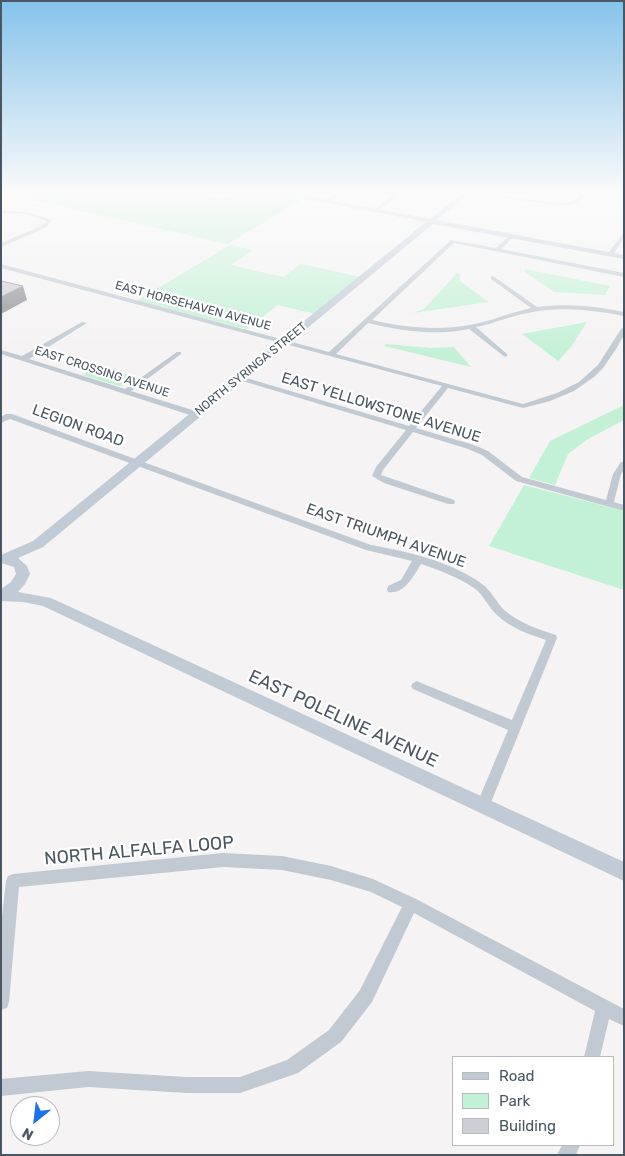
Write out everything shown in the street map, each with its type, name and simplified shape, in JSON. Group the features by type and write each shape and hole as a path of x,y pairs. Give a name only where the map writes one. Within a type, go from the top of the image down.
{"street":[{"name":"NORTH SYRINGA STREET","path":"3,559 38,544 400,248"},
{"path":"330,354 446,248"},
{"path":"487,248 624,274"},
{"path":"573,248 624,257"},
{"path":"610,255 615,248"},
{"name":"EAST HORSEHAVEN AVENUE","path":"1,266 523,406 558,396 584,382 604,362 624,329"},
{"path":"493,278 536,309"},
{"path":"368,321 416,330 447,330 471,327 536,309 580,307 624,314"},
{"path":"23,359 84,323"},
{"path":"471,327 505,355"},
{"name":"EAST CROSSING AVENUE","path":"1,352 196,414"},
{"path":"125,392 179,353"},
{"name":"EAST YELLOWSTONE AVENUE","path":"240,379 485,453 513,475 529,483 624,508"},
{"path":"446,386 379,469 376,476 451,502"},
{"name":"LEGION ROAD","path":"1,421 9,416 138,462"},
{"name":"EAST TRIUMPH AVENUE","path":"138,462 145,467 370,548 399,553 465,577 484,590 493,606 505,617 521,627 552,638 483,806"},
{"path":"609,504 618,474 624,464"},
{"name":"NORTH SYRINGA STREET","path":"1,596 17,586 38,544"},
{"path":"3,559 15,561 23,572"},
{"path":"392,589 404,582 418,560"},
{"name":"EAST POLELINE AVENUE","path":"23,572 32,589 46,602"},
{"name":"EAST POLELINE AVENUE","path":"1,596 23,597 46,602 624,872"},
{"path":"417,686 515,726"},
{"name":"NORTH ALFALFA LOOP","path":"1,1002 13,881 224,860 282,863 331,873 373,886 411,904 624,1018"},
{"path":"1,1088 88,1079 186,1085 240,1085 292,1067 335,1036 366,996 411,904"},
{"path":"592,1056 604,1007"}],"green space":[{"path":"225,248 254,250 231,265 283,277 301,264 361,277 315,314 278,305 246,329 136,301"},
{"path":"525,269 610,286 605,295 554,292 524,271"},
{"path":"457,273 460,274 460,281 489,302 413,313 424,309"},
{"path":"587,322 571,347 558,361 522,334"},
{"path":"386,344 431,348 454,347 471,367 384,346"},
{"path":"97,365 139,378 129,385 119,386 82,375"},
{"path":"624,405 624,420 588,439 568,454 555,485 529,478 550,441"},
{"path":"524,485 624,511 624,590 489,546"}],"building":[{"path":"1,281 23,286 1,297"}]}
